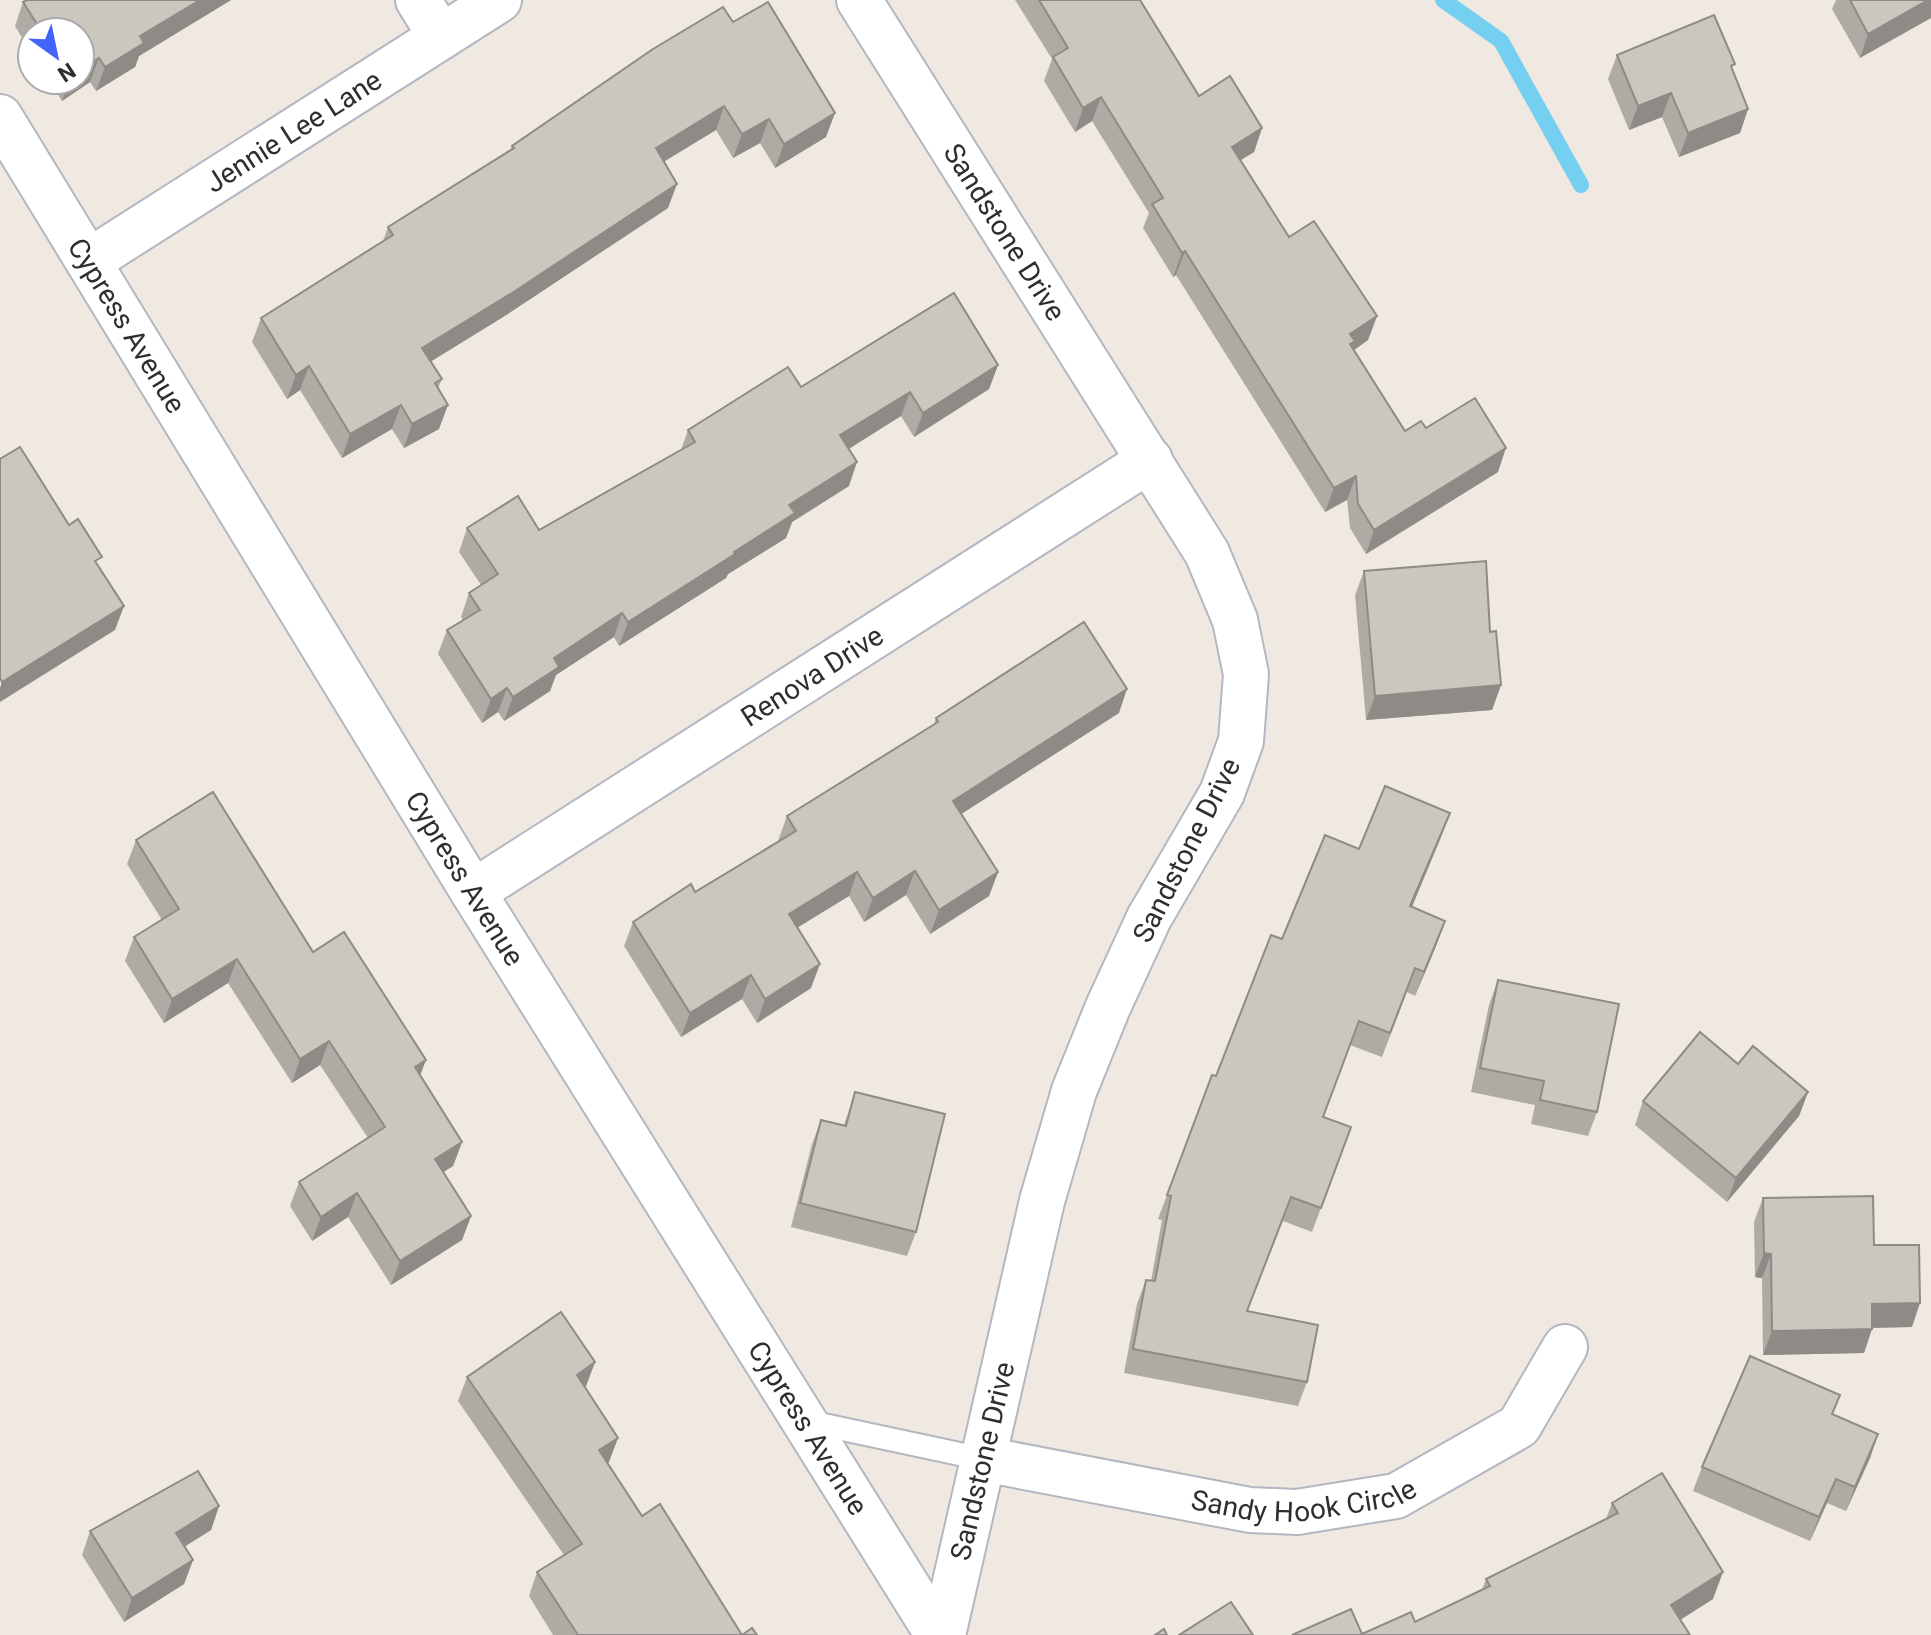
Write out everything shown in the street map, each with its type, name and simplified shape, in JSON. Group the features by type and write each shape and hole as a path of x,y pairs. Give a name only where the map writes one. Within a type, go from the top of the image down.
{"street":[{"path":"418,0 441,37"},
{"name":"Jennie Lee Lane","path":"89,261 499,0"},
{"name":"Sandstone Drive","path":"859,0 1207,553 1235,620 1246,674 1241,741 1222,793 1149,918 1074,1091 1042,1201 940,1635"},
{"name":"Cypress Avenue","path":"0,117 473,892 940,1635"},
{"name":"Renova Drive","path":"473,892 1150,460"},
{"name":"Sandy Hook Circle","path":"983,1459 1250,1510 1297,1512 1396,1496 1519,1426 1565,1347"}],"lane":[{"path":"805,1421 983,1459"}],"building":[{"path":"200,0 140,36 144,43 105,67 99,58 96,60 96,16 32,16 23,2"},
{"path":"1039,0 1140,0 1199,96 1230,76 1262,128 1232,147 1289,237 1314,221 1377,316 1350,334 1355,341 1350,344 1405,431 1421,421 1426,428 1475,398 1506,448 1374,530 1358,504 1356,476 1334,488 1185,251 1182,253 1152,204 1163,198 1101,97 1083,108 1053,57 1068,48"},
{"path":"1850,0 1928,0 1868,34"},
{"path":"768,2 835,113 784,144 769,119 742,134 724,106 656,148 677,184 512,293 422,348 442,379 435,383 448,405 412,424 401,405 350,434 309,366 296,375 261,318 393,235 388,227 514,148 512,146 653,49 723,7 733,22"},
{"path":"1714,15 1735,64 1731,66 1748,109 1688,133 1671,93 1638,106 1617,55"},
{"path":"954,293 998,365 923,413 910,392 840,435 857,462 789,505 795,513 628,622 622,613 554,658 559,667 513,697 507,688 491,699 447,630 480,610 469,593 498,574 467,528 518,496 539,530 695,442 688,430 788,367 801,387"},
{"path":"20,447 69,525 78,519 102,557 95,561 124,606 2,682 0,459"},
{"path":"1486,561 1490,632 1496,631 1501,685 1375,696 1364,571"},
{"path":"1084,622 1127,689 953,801 998,872 939,910 915,871 873,898 857,872 789,914 820,964 765,999 751,975 690,1013 633,922 691,884 695,892 796,831 787,816 938,722 936,718"},
{"path":"1385,786 1450,813 1410,906 1445,921 1424,972 1415,968 1390,1033 1359,1021 1323,1117 1351,1127 1321,1208 1291,1197 1247,1311 1318,1325 1307,1382 1133,1349 1146,1280 1155,1281 1171,1196 1167,1195 1212,1075 1216,1076 1271,935 1282,939 1325,835 1359,849"},
{"path":"213,792 313,952 344,932 426,1060 415,1067 462,1142 435,1159 471,1216 400,1261 357,1193 321,1217 299,1182 385,1127 329,1041 300,1059 237,959 172,999 134,937 179,909 136,840"},
{"path":"1498,980 1619,1004 1597,1112 1540,1100 1544,1081 1480,1068"},
{"path":"1700,1032 1738,1064 1753,1046 1808,1092 1736,1178 1643,1101"},
{"path":"855,1092 945,1114 916,1232 800,1203 821,1120 846,1126"},
{"path":"1873,1196 1874,1245 1919,1245 1920,1303 1872,1304 1872,1329 1772,1331 1771,1254 1764,1253 1763,1198"},
{"path":"561,1312 595,1362 577,1375 618,1438 599,1450 642,1516 660,1504 742,1635 578,1635 537,1572 582,1544 467,1377"},
{"path":"1750,1356 1840,1395 1832,1414 1878,1434 1855,1487 1836,1479 1819,1517 1702,1467"},
{"path":"198,1471 219,1506 176,1533 193,1560 132,1598 90,1531"},
{"path":"1662,1473 1723,1572 1671,1605 1690,1635 1292,1635 1351,1609 1362,1634 1411,1612 1415,1622 1490,1586 1486,1579 1618,1513 1612,1503"},
{"path":"1231,1602 1253,1635 1179,1635"},
{"path":"752,1628 757,1635 742,1635"}],"waterway":[{"path":"1443,0 1501,41 1581,185"}]}
